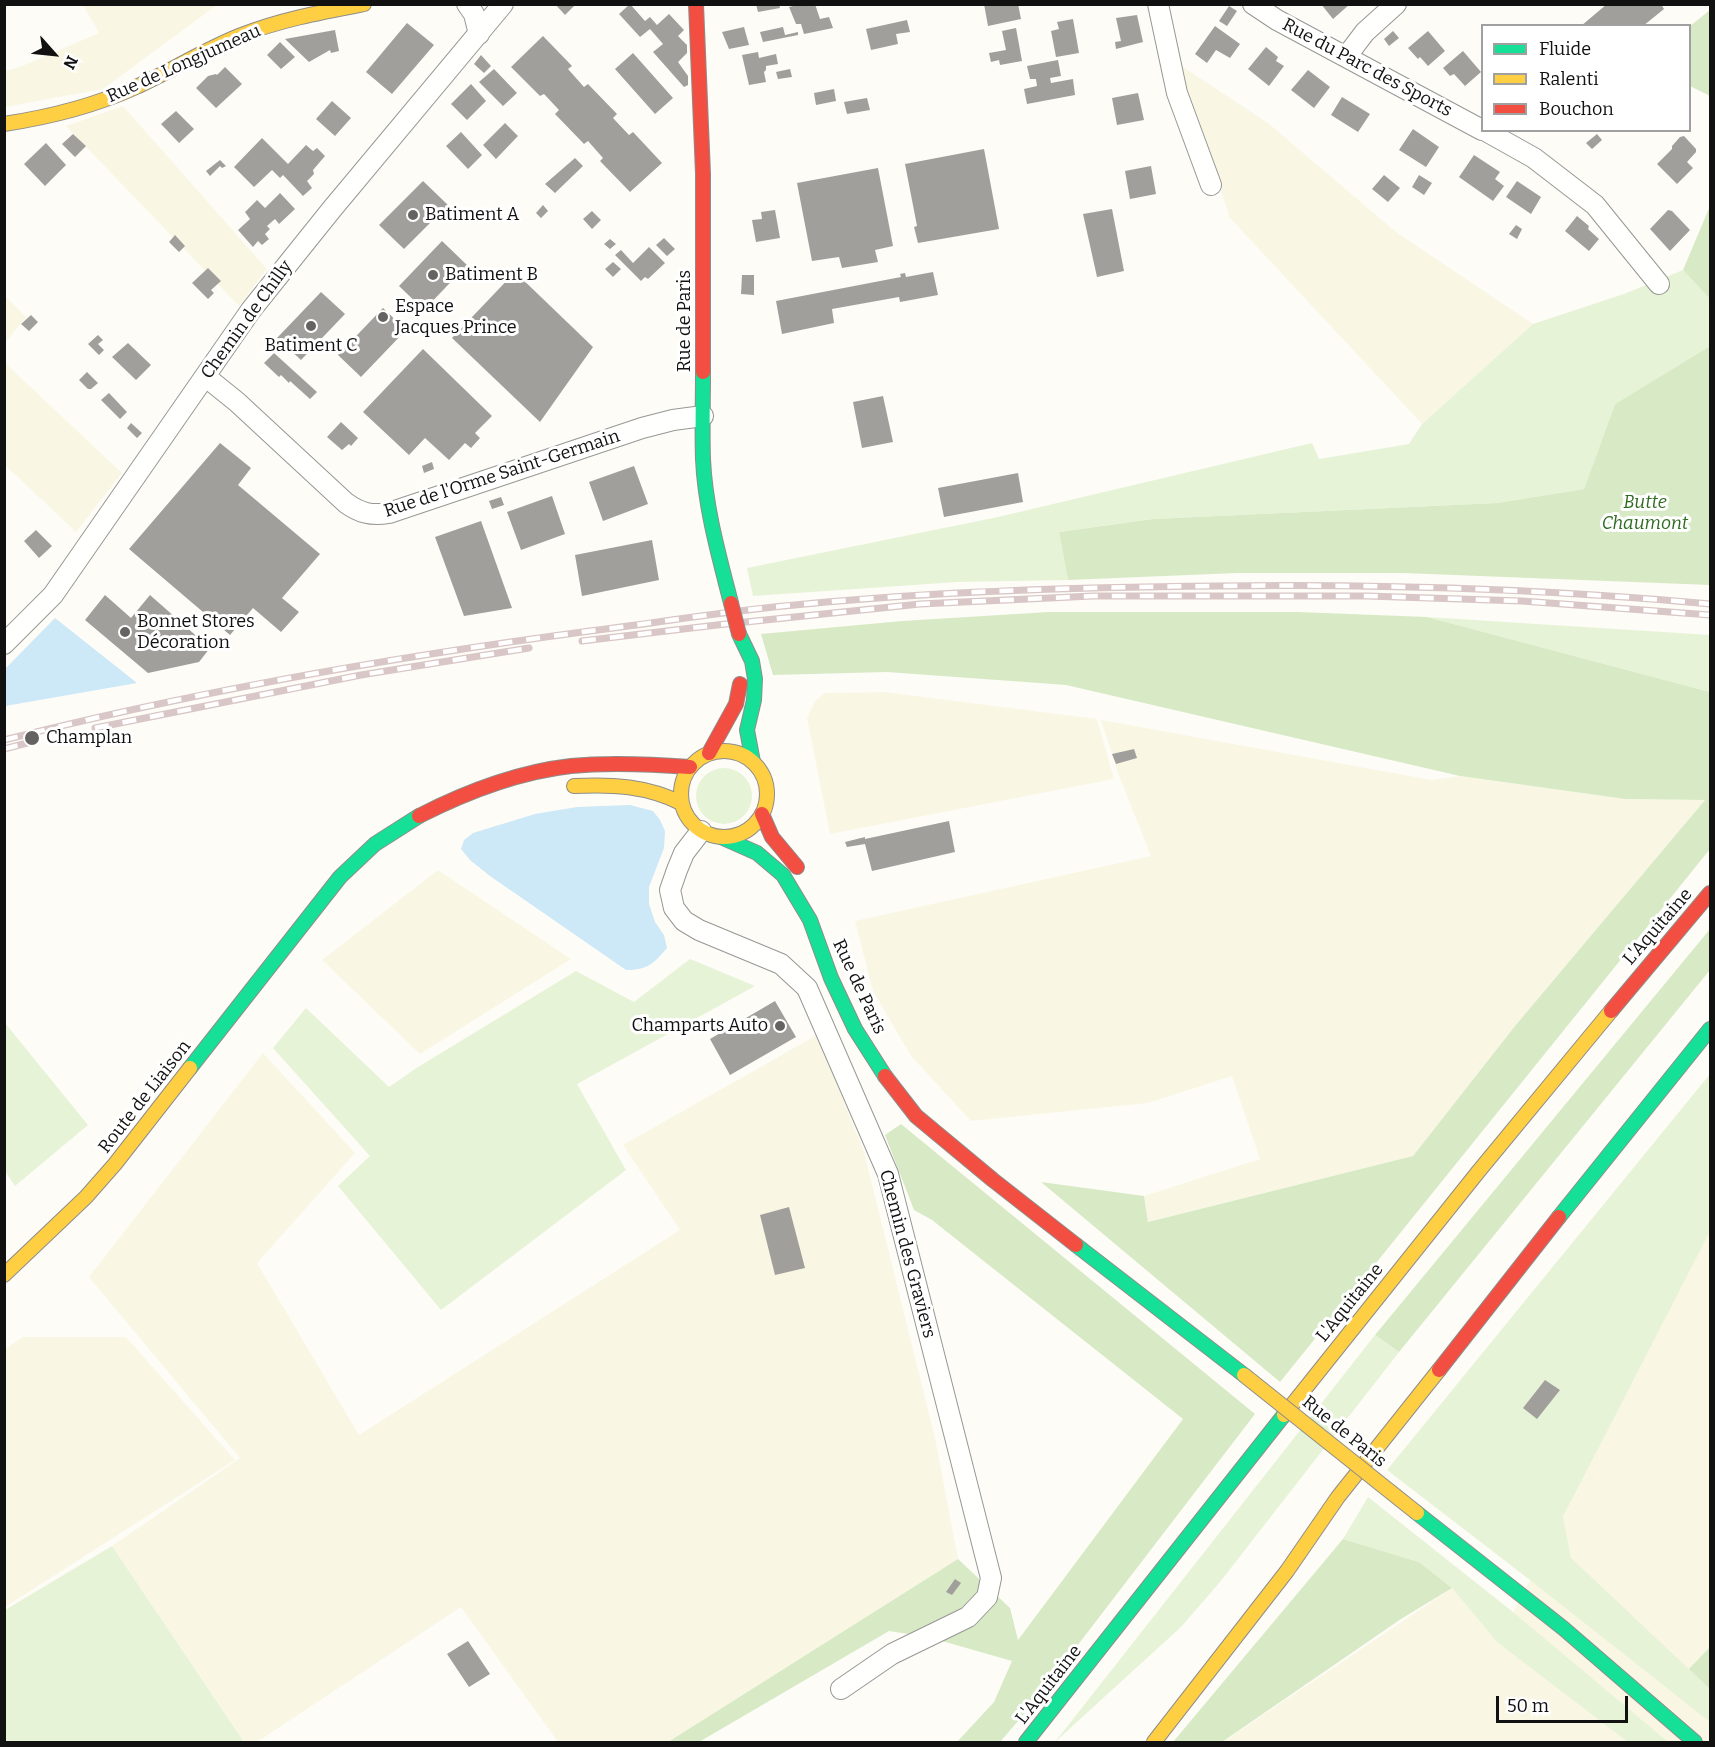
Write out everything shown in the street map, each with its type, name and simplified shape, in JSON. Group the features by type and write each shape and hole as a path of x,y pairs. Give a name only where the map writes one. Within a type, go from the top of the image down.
{"main road":[{"name":"Rue de Longjumeau","path":"4,124 60,114 135,88 239,36 271,25 364,4"},
{"name":"Rue de Paris","path":"696,4 701,76 703,183 705,490 731,603 740,634 752,661 755,679 754,700 747,730 753,762"},
{"name":"Rue de Paris","path":"709,753 738,697 740,634"},
{"path":"724,751 740,754 753,762 764,778 767,789 767,802 755,824 745,832 721,837 701,831 688,819 681,803 682,784 690,767 698,759 709,753 724,751"},
{"name":"Route de Liaison","path":"4,1275 86,1197 115,1164 340,877 381,840 436,809 488,785 554,768 612,764 690,767"},
{"path":"556,788 609,784 652,790 681,803"},
{"path":"762,814 767,831 774,842 800,870 805,879"},
{"name":"Rue de Paris","path":"721,837 757,853 783,875 810,920 831,978 855,1029 916,1116 1563,1628 1695,1743"},
{"name":"Route de Liaison","path":"298,929 349,882 374,864"},
{"name":"L'Aquitaine","path":"1026,1743 1307,1385 1478,1172 1710,893"},
{"path":"1154,1743 1287,1571 1338,1497 1620,1139 1710,1029"},
{"name":"Rue de Paris","path":"931,1111 966,1157"},
{"path":"1285,1550 1299,1531 1338,1497"}],"street":[{"path":"467,4 474,14 479,34"},
{"name":"Chemin de Chilly","path":"4,644 53,595 206,377 250,310 503,4"},
{"path":"1158,4 1177,93 1211,185"},
{"name":"Rue du Parc des Sports","path":"1253,4 1277,20 1481,129"},
{"path":"1346,57 1365,32 1396,4"},
{"name":"Rue du Parc des Sports","path":"1487,132 1534,158 1595,205 1659,284"},
{"name":"Rue de l'Orme Saint-Germain","path":"206,377 237,402 346,503 357,511 378,515 642,428 673,420 703,416"},
{"name":"Chemin des Graviers","path":"701,831 684,853 676,870 670,890 674,908 684,921 699,930 781,964 807,988 888,1174 991,1578 987,1597 968,1617 892,1654 840,1689"}],"shaded area":[{"path":"83,5 217,5 103,89 5,107 5,71 20,67 99,33"},
{"path":"1177,63 1268,123 1396,232 1533,324 1422,424 1230,218"},
{"path":"123,106 267,269 239,306 66,126"},
{"path":"5,296 26,317 5,343"},
{"path":"5,363 122,473 76,532 5,465"},
{"path":"884,692 1097,719 1114,779 830,834 807,718 815,701 825,693"},
{"path":"1101,720 1432,780 1460,776 1625,799 1705,800 1515,1026 1413,1156 1148,1222 1144,1196 1260,1159 1232,1076 1148,1103 971,1121 911,1056 873,991 855,921 1151,856 1119,776"},
{"path":"438,870 571,959 420,1054 322,960"},
{"path":"817,1035 864,1152 935,1438 958,1559 668,1742 558,1742 461,1607 257,1742 244,1742 112,1546 240,1458 89,1277 263,1053 355,1153 257,1263 359,1435 680,1230 623,1145"},
{"path":"1710,1225 1710,1742 1223,1742 1452,1588 1497,1642 1560,1524"},
{"path":"23,1337 126,1337 235,1460 5,1607 5,1349"}],"green space":[{"path":"1710,10 1710,96 1691,86 1691,25"},
{"path":"1710,206 1710,299 1683,270"},
{"path":"1683,270 1710,299 1710,346 1615,404 1584,489 1497,503 1153,519 1059,532 1068,580 957,582 753,596 747,568 998,517 1312,443 1319,459 1409,444 1422,424 1533,324 1624,294"},
{"name":"Butte Chaumont","path":"1710,346 1710,585 1403,573 1237,573 1068,580 1059,532 1153,519 1497,503 1584,489 1615,404"},
{"path":"1049,612 1298,612 1427,617 1710,692 1710,849 1280,1382 1041,1182 1144,1196 1148,1222 1413,1156 1515,1026 1705,800 1625,799 1460,776 1066,685 887,672 773,675 761,634 902,621"},
{"path":"1427,617 1710,635 1710,692"},
{"path":"718,768 730,768 740,772 748,780 752,796 748,812 740,820 730,824 718,824 708,820 700,812 696,802 696,790 700,780 708,772"},
{"path":"1710,929 1710,970 1399,1352 1375,1335"},
{"path":"690,959 755,986 577,1084 626,1170 441,1310 338,1186 370,1156 273,1048 306,1008 389,1087 576,971 634,1002"},
{"path":"5,1023 88,1125 15,1186 5,1171"},
{"path":"1710,1074 1710,1231 1563,1517 1571,1558 1710,1689 1710,1722 1387,1470"},
{"path":"901,1124 1255,1414 1031,1706 1000,1742 957,1742 994,1702 1012,1661 928,1637 889,1631 699,1742 668,1742 958,1559 1010,1608 1018,1640 1183,1419 932,1220 914,1210 885,1135"},
{"path":"1375,1335 1399,1352 1220,1582 1181,1627 1055,1742"},
{"path":"1368,1497 1513,1612 1668,1742 1628,1742 1497,1642 1452,1588 1419,1562 1343,1539"},
{"path":"1343,1539 1419,1562 1452,1588 1401,1619 1222,1742 1173,1742"},
{"path":"112,1546 244,1742 5,1742 5,1610"},
{"path":"1710,1647 1710,1689 1689,1669"}],"water":[{"path":"55,618 137,683 5,706 5,669"},
{"path":"630,805 653,811 665,831 664,848 649,887 649,904 655,922 664,935 667,948 654,962 640,969 626,970 490,876 470,860 461,849 464,840 473,833 535,814 577,807"}],"building":[{"path":"555,4 576,4 565,15"},
{"path":"630,4 645,21 650,17 657,25 669,14 684,30 678,36 687,45 687,53 678,62 688,76 688,85 684,87 653,52 663,44 650,29 640,37 619,14"},
{"path":"756,4 779,4 780,8 758,12"},
{"path":"815,4 820,19 829,17 833,28 804,34 801,24 796,24 789,7"},
{"path":"984,4 1018,4 1021,19 988,26"},
{"path":"1321,4 1350,4 1333,19"},
{"path":"1607,4 1661,4 1664,9 1645,24 1583,24"},
{"path":"1229,6 1237,11 1227,26 1219,21"},
{"path":"1137,15 1143,42 1116,49 1115,42 1121,41 1116,18"},
{"path":"1073,19 1079,53 1056,57 1051,31 1059,29 1057,22"},
{"path":"907,20 910,32 896,34 898,44 871,50 866,29"},
{"path":"407,23 434,45 392,94 366,72"},
{"path":"1215,26 1240,44 1230,58 1216,50 1207,63 1195,54"},
{"path":"744,27 749,45 729,49 722,32"},
{"path":"783,27 785,35 798,32 798,35 763,42 760,32"},
{"path":"1016,28 1022,61 1000,65 999,60 991,62 989,53 1006,50 1002,31"},
{"path":"335,30 339,51 331,53 330,50 309,62 285,39"},
{"path":"1393,31 1399,38 1389,46 1384,39"},
{"path":"1428,31 1445,51 1428,66 1408,48"},
{"path":"543,36 572,66 568,69 584,87 588,84 617,114 613,118 629,135 633,132 662,163 630,192 600,161 603,158 588,141 584,144 555,114 559,110 544,94 540,96 511,67"},
{"path":"280,42 295,57 281,69 267,55"},
{"path":"1266,47 1278,57 1276,61 1284,66 1269,86 1248,69"},
{"path":"1463,51 1481,72 1465,86 1454,74 1450,76 1443,68"},
{"path":"758,52 759,58 776,54 778,64 766,66 764,72 766,82 749,85 742,55"},
{"path":"633,53 673,98 655,114 615,69"},
{"path":"481,55 491,66 484,73 474,64"},
{"path":"1058,60 1061,76 1050,78 1051,83 1073,79 1075,95 1027,104 1024,89 1037,86 1036,79 1030,79 1027,66"},
{"path":"225,67 242,84 216,108 196,88 208,76 217,75"},
{"path":"494,69 517,93 503,106 479,82"},
{"path":"790,69 792,77 778,79 776,72"},
{"path":"1308,70 1330,87 1314,108 1291,90"},
{"path":"471,84 486,101 467,120 451,104"},
{"path":"834,89 836,101 816,105 814,93"},
{"path":"1138,93 1144,120 1117,125 1112,98"},
{"path":"1342,97 1370,114 1358,132 1331,115"},
{"path":"867,98 870,110 847,114 844,102"},
{"path":"332,101 351,118 335,136 316,119"},
{"path":"176,111 194,129 179,143 161,124"},
{"path":"505,123 518,136 496,159 483,145"},
{"path":"1413,129 1439,147 1426,167 1399,150"},
{"path":"461,132 482,155 468,169 446,146"},
{"path":"73,134 86,146 75,157 62,144"},
{"path":"1597,134 1602,140 1592,149 1586,143"},
{"path":"1684,136 1696,152 1687,162 1693,168 1677,184 1657,164 1680,137"},
{"path":"262,138 288,164 306,145 313,151 317,148 325,156 307,181 312,188 303,196 283,175 280,178 272,170 254,187 234,167"},
{"path":"46,143 66,165 45,186 24,164"},
{"path":"984,149 999,229 918,243 905,164"},
{"path":"1474,155 1500,172 1495,179 1504,186 1493,201 1459,177"},
{"path":"575,158 583,166 555,193 545,184"},
{"path":"220,160 226,166 222,168 220,166 210,176 206,171"},
{"path":"1151,166 1156,194 1130,199 1125,171"},
{"path":"878,168 893,246 875,250 878,262 842,268 839,257 812,261 797,183"},
{"path":"1384,175 1400,188 1388,202 1372,189"},
{"path":"1419,175 1432,183 1424,195 1412,187"},
{"name":"Batiment A","path":"423,181 448,205 404,249 379,225"},
{"path":"1517,181 1541,197 1531,214 1506,197"},
{"path":"280,193 295,209 279,224 275,219 267,226 270,229 265,234 269,239 262,245 258,241 253,247 238,230 250,219 245,212 257,200 265,208"},
{"path":"543,205 548,211 541,218 536,213"},
{"path":"1112,209 1124,271 1097,277 1083,214"},
{"path":"775,210 780,238 756,242 752,220 762,219 761,212"},
{"path":"1668,210 1672,211 1690,230 1670,251 1650,229"},
{"path":"592,211 601,220 592,229 583,219"},
{"path":"1577,216 1599,239 1589,251 1565,231"},
{"path":"1516,225 1522,229 1517,239 1509,234"},
{"path":"175,235 185,246 179,252 169,242"},
{"path":"664,238 675,249 667,256 656,245"},
{"path":"610,239 616,244 610,249 604,244"},
{"name":"Batiment B","path":"442,241 467,265 424,310 399,286"},
{"path":"649,247 665,263 648,279 645,277 641,281 615,255 621,250 633,263"},
{"path":"613,262 621,269 613,277 605,269"},
{"path":"208,268 221,281 211,290 214,293 208,299 192,283"},
{"path":"515,272 593,347 540,422 452,338"},
{"path":"933,272 938,295 900,302 899,297 832,309 834,323 782,334 776,301 901,277 900,274 905,273 906,277"},
{"path":"742,275 754,275 754,295 741,294"},
{"name":"Batiment C","path":"321,292 345,314 301,360 277,338"},
{"path":"383,308 406,330 361,377 338,355"},
{"path":"31,315 38,322 29,331 21,324"},
{"path":"98,335 103,340 98,344 104,350 99,355 88,344"},
{"path":"128,343 151,365 136,380 112,357"},
{"path":"423,349 492,416 475,433 480,438 471,448 465,443 449,460 425,438 409,455 363,412"},
{"path":"274,353 317,392 310,399 290,381 289,383 281,375 279,377 264,363"},
{"path":"87,372 98,383 91,389 79,380"},
{"path":"109,393 127,412 120,419 101,400"},
{"path":"883,396 893,442 862,448 853,402"},
{"path":"341,422 358,438 351,446 349,444 342,450 327,437"},
{"path":"131,423 142,433 137,438 127,428"},
{"path":"220,443 251,468 238,485 320,554 282,598 299,612 281,632 253,608 230,635 129,549"},
{"path":"432,462 434,469 424,473 422,466"},
{"path":"634,466 648,504 603,521 589,482"},
{"path":"1018,473 1023,502 944,517 938,488"},
{"path":"552,496 565,534 521,550 507,512"},
{"path":"501,497 504,505 492,509 489,501"},
{"path":"481,521 512,608 464,616 435,537"},
{"path":"36,530 52,546 39,558 24,541"},
{"path":"652,540 659,580 582,596 575,555"},
{"path":"105,595 131,618 150,595 210,648 199,662 148,673 85,620"},
{"path":"1134,749 1137,758 1116,764 1112,754"},
{"path":"949,821 955,852 872,871 865,844 847,847 845,842 865,837 865,839"},
{"path":"775,1001 796,1037 730,1075 710,1039"},
{"path":"789,1207 805,1268 775,1275 760,1215"},
{"path":"1545,1380 1560,1390 1537,1419 1523,1408"},
{"path":"955,1579 961,1583 952,1595 946,1592"},
{"path":"468,1641 490,1674 469,1687 447,1654"}],"railway":[{"path":"4,740 222,691 442,652 724,613 856,600 1063,589 1342,586 1526,591 1710,604"},
{"path":"582,641 920,604 1093,596 1367,596 1522,601 1710,615"},
{"path":"95,728 361,675 529,648"},
{"path":"4,749 31,742"}],"traffic: fast":[{"path":"703,372 704,477 713,531 731,603"},
{"path":"739,634 752,661 755,679 754,700 747,730 753,762"},
{"path":"190,1068 340,877 375,844 419,816"},
{"path":"721,837 757,853 783,875 810,920 831,978 855,1029 885,1076"},
{"path":"1559,1217 1710,1029"},
{"path":"1076,1245 1244,1375"},
{"path":"1026,1742 1284,1415"},
{"path":"1417,1513 1563,1628 1695,1742"}],"traffic: slow":[{"path":"4,124 55,114 104,100 254,30 301,17 364,4"},
{"path":"724,751 748,758 760,770 767,794 760,818 748,830 724,837 700,830 688,818 681,794 688,770 700,758 724,751"},
{"path":"574,786 629,787 655,793 681,803"},
{"path":"1284,1415 1478,1172 1611,1011"},
{"path":"4,1275 86,1197 115,1164 190,1068"},
{"path":"1154,1742 1287,1571 1338,1497 1439,1370"},
{"path":"1244,1375 1417,1513"}],"traffic: jam":[{"path":"696,4 703,174 703,372"},
{"path":"731,603 739,634"},
{"path":"709,753 736,704 740,684"},
{"path":"419,816 493,784 551,769 615,764 690,767"},
{"path":"762,814 772,837 797,867"},
{"path":"1611,1011 1710,893"},
{"path":"885,1076 916,1116 1076,1245"},
{"path":"1439,1370 1559,1217"}],"place":[{"name":"Batiment A","path":"413,215"},
{"name":"Batiment B","path":"433,275"},
{"name":"Espace Jacques Prince","path":"383,317"},
{"name":"Batiment C","path":"311,326"},
{"name":"Bonnet Stores Décoration","path":"125,632"},
{"name":"Champlan","path":"32,738"},
{"name":"Champarts Auto","path":"780,1026"}]}
